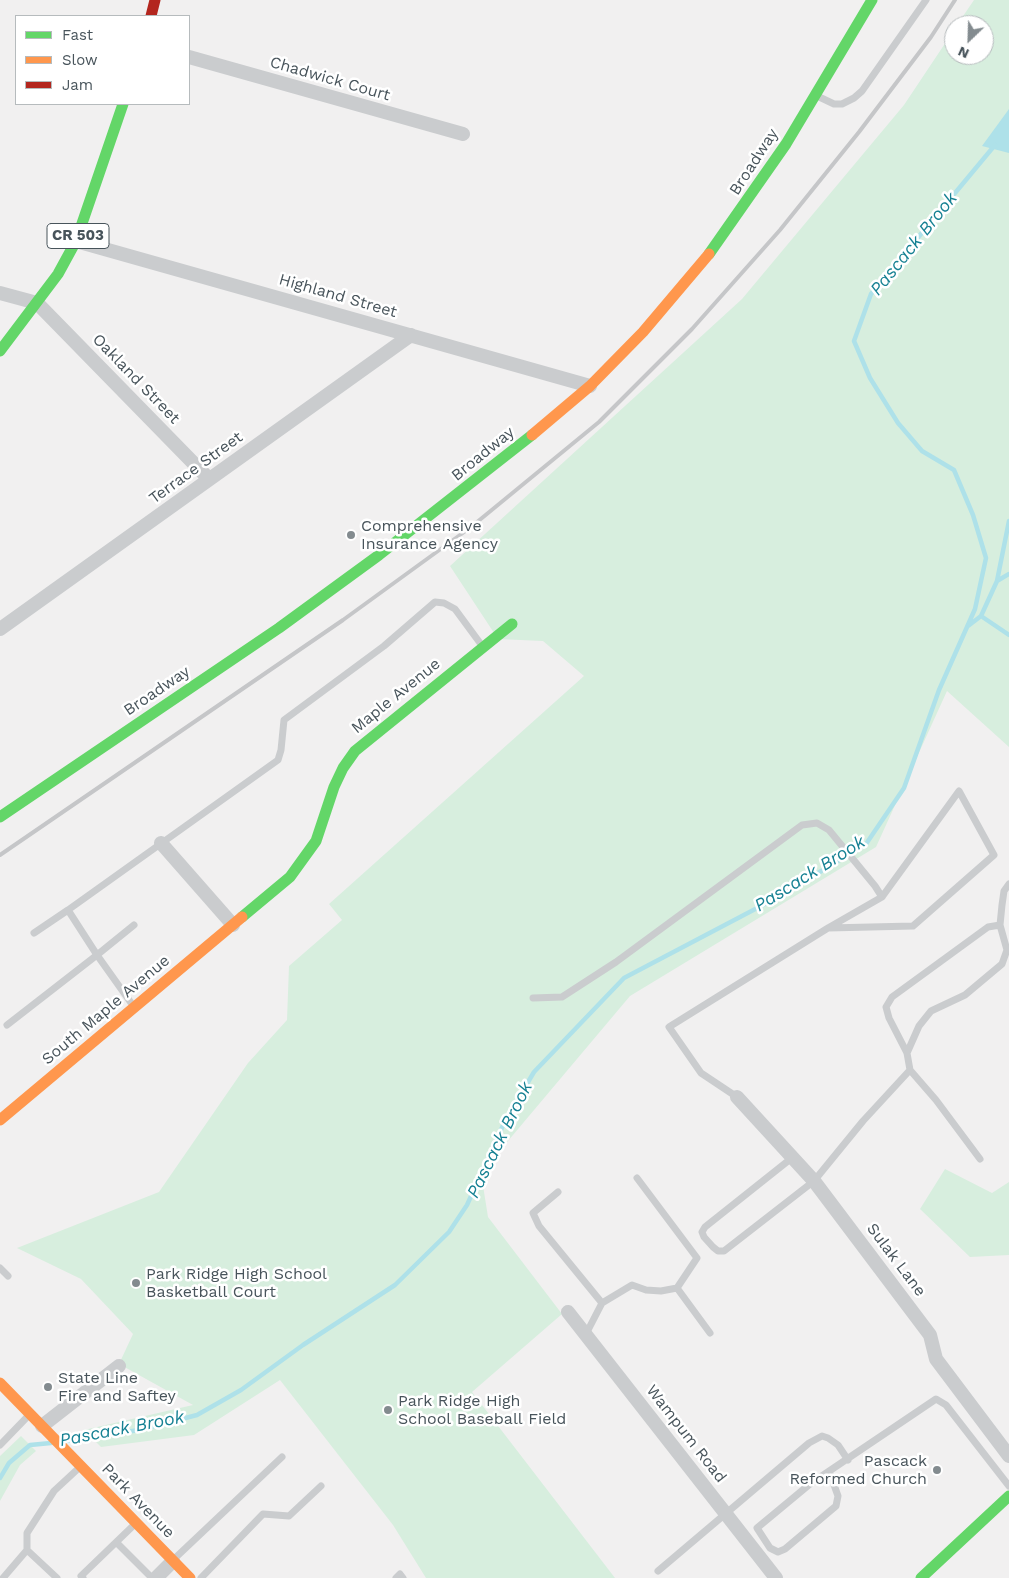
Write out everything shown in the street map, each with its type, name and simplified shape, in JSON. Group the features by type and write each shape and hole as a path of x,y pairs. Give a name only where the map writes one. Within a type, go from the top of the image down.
{"street":[{"path":"150,15 156,0"},
{"name":"Broadway","path":"0,817 279,628 341,583 543,427 590,386 643,332 720,242 754,194 872,0"},
{"name":"Chadwick Court","path":"190,57 463,134"},
{"name":"CR 503","path":"0,352 58,274 76,240 88,210 123,105"},
{"name":"Highland Street","path":"76,240 590,386"},
{"path":"0,293 37,303"},
{"name":"Oakland Street","path":"37,303 209,480"},
{"name":"Terrace Street","path":"0,629 411,335"},
{"name":"Maple Avenue","path":"233,925 290,877 305,860 325,820 334,787 343,768 355,751 512,624"},
{"path":"161,843 233,925"},
{"name":"South Maple Avenue","path":"0,1120 233,925"},
{"name":"Sulak Lane","path":"737,1097 814,1180 930,1335 936,1359 1009,1456"},
{"name":"Wampum Road","path":"568,1312 776,1578"},
{"path":"42,1426 119,1366"},
{"name":"Park Avenue","path":"0,1383 190,1578"},
{"path":"921,1578 933,1571 1009,1496"},
{"path":"154,1578 173,1561"}],"lane":[{"path":"815,95 834,104 842,104 854,98 862,91 926,0"},
{"path":"34,933 278,760 282,750 284,720 384,646 434,602 444,603 455,609 483,647"},
{"path":"737,1097 700,1073 669,1027 828,928 882,897 959,791 994,855 913,926 828,928"},
{"path":"532,998 562,997 616,962 802,825 818,823 829,830 882,897"},
{"path":"907,1054 919,1026 931,1011 965,995 1002,964 1007,950 1000,925 1004,891 1009,884"},
{"path":"68,910 135,1008"},
{"path":"7,1025 134,924"},
{"path":"980,1159 936,1100 910,1070 907,1054 888,1018 886,1007 892,997 988,927 1000,925"},
{"path":"793,1157 705,1227 702,1232 704,1237 718,1251 724,1251 814,1180 863,1120 910,1070"},
{"path":"586,1334 602,1304 632,1285 646,1290 661,1291 677,1288 697,1258 673,1223 637,1178"},
{"path":"558,1192 533,1213 539,1226 602,1304"},
{"path":"0,1268 8,1276"},
{"path":"677,1288 710,1333"},
{"path":"746,1538 810,1484 936,1399 946,1405 1009,1486"},
{"path":"0,1444 30,1414"},
{"path":"658,1570 809,1443 822,1436 838,1445 848,1460"},
{"path":"173,1561 282,1457"},
{"path":"3,1578 26,1550 27,1533 54,1491 81,1466"},
{"path":"757,1528 770,1548 778,1552 785,1549 838,1503 838,1496 829,1471"},
{"path":"201,1578 263,1514 289,1516 321,1486"},
{"path":"83,1578 82,1576 136,1523"},
{"path":"117,1543 154,1578"},
{"path":"26,1550 56,1578"},
{"path":"396,1578 400,1574 403,1578"}],"green space":[{"path":"974,0 1009,0 1009,747 947,691 876,847 630,996 481,1173 488,1217 562,1314 472,1392 615,1578 426,1578 393,1525 280,1380 194,1435 101,1447 84,1430 193,1405 119,1364 133,1334 81,1279 17,1248 159,1192 248,1063 287,1020 289,966 342,920 329,904 584,676 543,641 498,639 450,566 742,299 904,105 944,45 944,65 994,65 994,15 964,15"},
{"path":"945,1169 992,1193 1009,1182 1009,1255 970,1257 920,1209"},
{"path":"21,1436 36,1451 20,1465 0,1501 0,1456"}],"water":[{"path":"1009,109 1009,153 982,146"}],"waterway":[{"name":"Pascack Brook","path":"66,1441 139,1430 197,1415 241,1390 303,1345 395,1285 449,1232 467,1205 505,1121 534,1072 624,978 780,896 866,844 904,788 939,690 975,609 986,558 973,515 954,470 922,451 898,423 870,378 854,341 871,294 995,145"},
{"path":"981,616 997,581 1009,521"},
{"path":"997,581 1009,574"},
{"name":"Pascack Brook","path":"968,626 981,616 1009,635"},
{"name":"Pascack Brook","path":"0,1478 9,1463 30,1445 51,1443"}],"railway":[{"path":"0,855 343,620 471,527 599,422 692,329 780,230 859,132 931,37 955,0"}],"traffic: fast":[{"path":"709,254 786,144 872,0"},
{"path":"0,351 58,274 76,241 123,105"},
{"path":"0,817 279,628 379,555 532,435"},
{"path":"242,917 290,877 316,841 334,787 343,768 355,751 512,624"},
{"path":"921,1578 1009,1496"}],"traffic: slow":[{"path":"532,435 590,386 643,332 709,254"},
{"path":"0,1120 242,917"},
{"path":"0,1383 190,1578"}],"traffic: jam":[{"path":"151,15 155,0"}],"place":[{"name":"Comprehensive Insurance Agency","path":"351,535"},
{"name":"Park Ridge High School Basketball Court","path":"136,1283"},
{"name":"State Line Fire and Saftey","path":"48,1387"},
{"name":"Park Ridge High School Baseball Field","path":"388,1410"},
{"name":"Pascack Reformed Church","path":"937,1470"}]}
